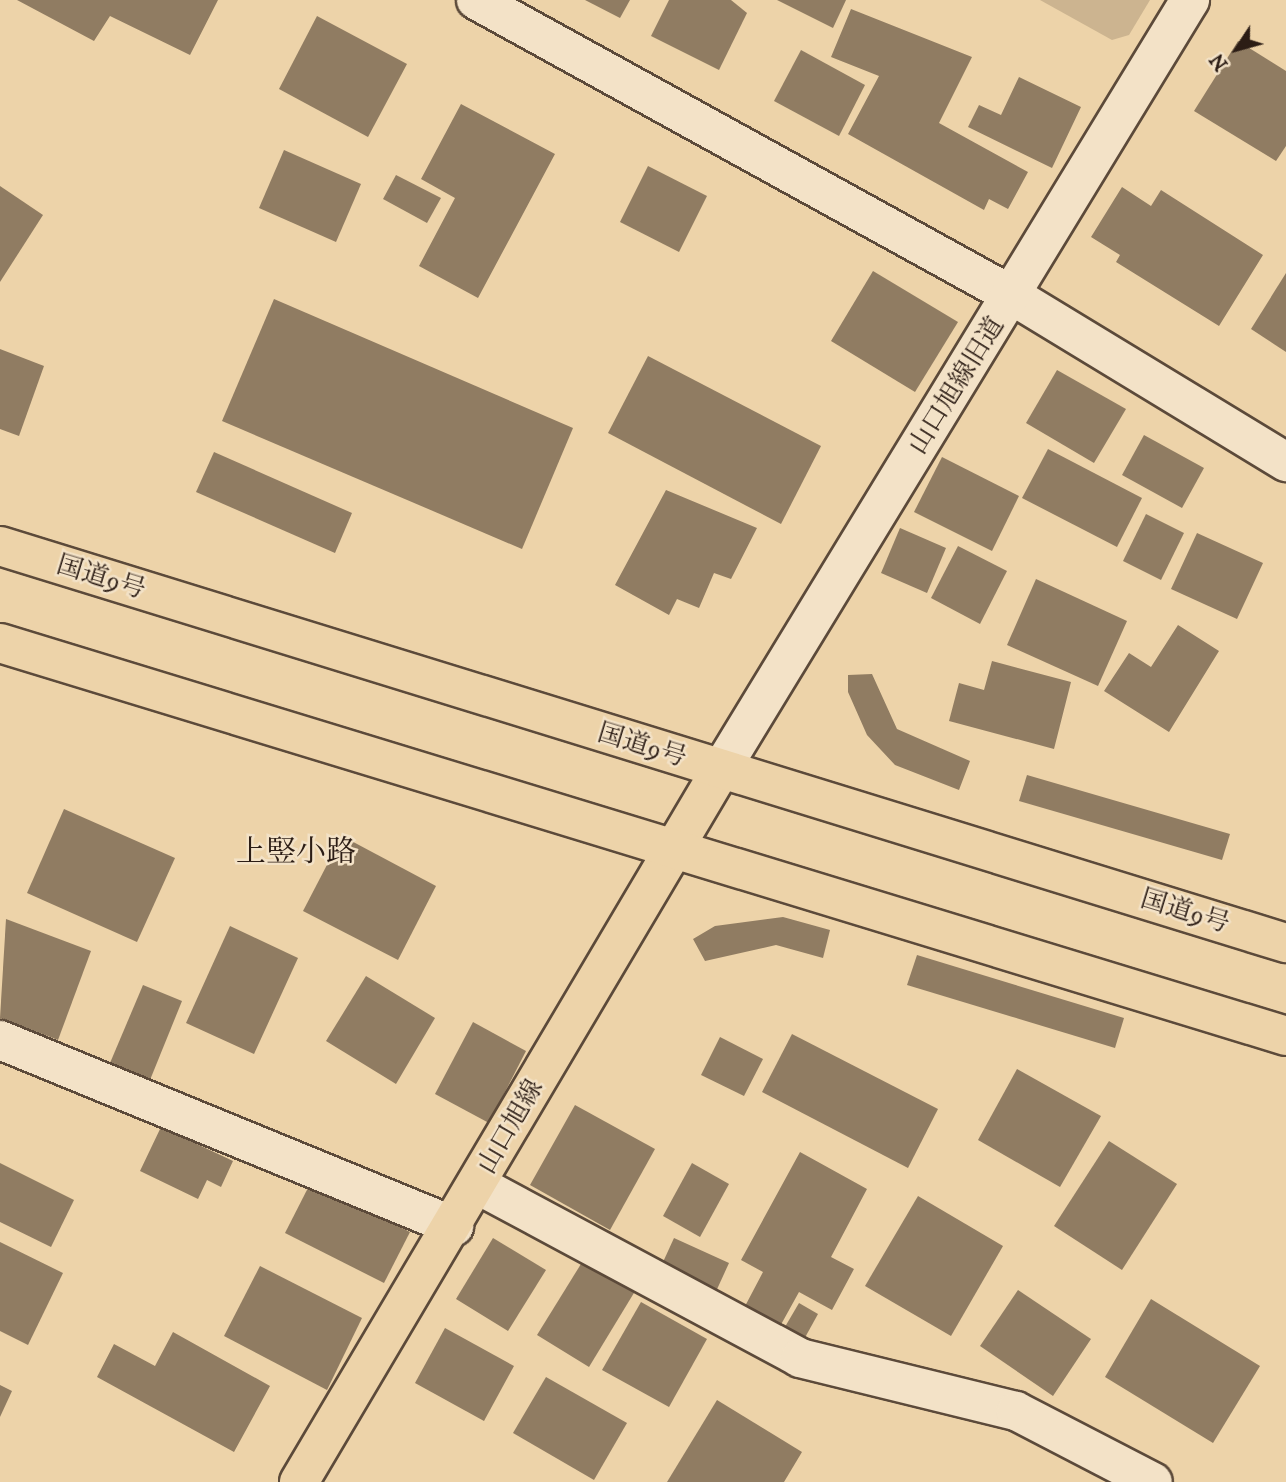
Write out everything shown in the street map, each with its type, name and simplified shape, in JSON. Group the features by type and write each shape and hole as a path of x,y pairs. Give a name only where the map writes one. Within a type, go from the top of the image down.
{"main road":[{"name":"国道9号","path":"0,546 720,771 1286,943"},
{"path":"0,643 673,851 1286,1036"},
{"name":"山口旭線","path":"299,1482 454,1226 720,771"}],"street":[{"path":"476,0 1013,296 1286,462"},
{"name":"山口旭線旧道","path":"720,771 1013,296 1190,0"},
{"path":"0,1040 454,1226"},
{"path":"478,1185 800,1358 1016,1411 1153,1482"}],"shaded area":[{"path":"1040,0 1150,0 1129,35 1112,40"}],"building":[{"path":"17,0 218,0 190,55 110,16 94,41"},
{"path":"585,0 630,0 620,18"},
{"path":"669,0 731,0 747,13 719,70 651,36"},
{"path":"777,0 846,0 833,28"},
{"path":"851,9 972,57 939,123 1028,172 1008,209 989,199 984,210 848,134 879,76 831,57"},
{"path":"317,16 407,64 368,137 279,89"},
{"path":"1238,41 1286,71 1286,146 1276,161 1194,111"},
{"path":"801,50 865,85 839,136 774,101"},
{"path":"1019,77 1081,107 1052,168 968,127 979,105 1001,115"},
{"path":"461,104 555,154 478,298 419,266 455,198 421,179"},
{"path":"284,150 361,184 336,242 259,208"},
{"path":"648,166 707,196 679,252 620,222"},
{"path":"396,175 441,198 427,223 383,199"},
{"path":"0,186 43,215 0,282"},
{"path":"1122,187 1151,206 1161,190 1263,255 1219,326 1116,262 1120,255 1091,237"},
{"path":"873,271 958,322 915,392 831,341"},
{"path":"1286,273 1286,352 1251,329"},
{"path":"274,299 573,428 522,549 222,421"},
{"path":"0,349 44,366 19,436 0,429"},
{"path":"648,356 821,446 781,524 608,433"},
{"path":"1057,370 1126,409 1094,463 1026,423"},
{"path":"1144,435 1204,468 1182,508 1122,475"},
{"path":"1048,449 1142,498 1117,547 1022,498"},
{"path":"214,452 352,513 335,553 196,492"},
{"path":"942,457 1019,496 992,551 914,512"},
{"path":"666,490 757,528 731,579 714,573 699,608 677,599 669,615 615,585"},
{"path":"1146,514 1184,533 1161,580 1123,561"},
{"path":"900,528 946,548 927,593 881,573"},
{"path":"1197,533 1263,563 1237,619 1171,589"},
{"path":"958,546 1007,571 980,624 931,598"},
{"path":"1036,579 1127,621 1098,686 1007,645"},
{"path":"1178,625 1219,651 1169,732 1104,691 1129,653 1151,667"},
{"path":"992,661 1071,682 1054,749 949,721 959,683 984,690"},
{"path":"872,674 897,729 970,761 959,790 895,765 867,735 848,692 848,675"},
{"path":"1027,775 1230,834 1222,860 1019,801"},
{"path":"64,809 175,858 137,942 27,893"},
{"path":"342,836 436,886 398,960 303,911"},
{"path":"783,917 830,930 823,958 776,945 705,961 693,939 715,926"},
{"path":"6,919 91,951 58,1040 0,1018"},
{"path":"230,926 298,958 254,1054 186,1023"},
{"path":"917,955 1124,1018 1115,1048 907,985"},
{"path":"366,976 435,1018 396,1084 326,1041"},
{"path":"143,985 182,1001 150,1080 110,1063"},
{"path":"473,1022 526,1051 489,1123 435,1094"},
{"path":"792,1034 938,1109 908,1168 762,1092"},
{"path":"720,1037 763,1059 744,1096 701,1075"},
{"path":"1017,1069 1101,1116 1060,1187 978,1140"},
{"path":"575,1105 655,1149 610,1230 530,1185"},
{"path":"161,1127 233,1161 221,1187 207,1180 198,1199 140,1171"},
{"path":"1109,1141 1177,1184 1122,1270 1054,1226"},
{"path":"800,1152 867,1189 831,1257 854,1269 832,1310 799,1292 778,1330 743,1310 763,1272 741,1260"},
{"path":"0,1163 74,1200 51,1247 0,1222"},
{"path":"692,1163 729,1184 700,1237 663,1216"},
{"path":"311,1182 410,1232 384,1283 285,1233"},
{"path":"918,1196 1003,1246 951,1336 865,1286"},
{"path":"493,1238 546,1270 508,1331 456,1299"},
{"path":"674,1238 729,1263 713,1298 658,1273"},
{"path":"0,1242 63,1273 28,1345 0,1331"},
{"path":"589,1251 640,1283 589,1367 537,1335"},
{"path":"260,1266 362,1318 327,1390 224,1336"},
{"path":"1018,1290 1091,1339 1053,1396 980,1346"},
{"path":"1151,1299 1260,1366 1213,1443 1105,1377"},
{"path":"641,1302 707,1339 669,1407 602,1370"},
{"path":"799,1303 818,1314 802,1343 782,1332"},
{"path":"445,1328 514,1366 484,1421 415,1383"},
{"path":"173,1332 270,1386 234,1452 97,1377 114,1344 155,1366"},
{"path":"546,1377 627,1423 594,1480 513,1433"},
{"path":"0,1385 12,1391 0,1417"},
{"path":"717,1400 802,1452 784,1482 667,1482"}],"district":[{"name":"上竪小路","path":"296,853"}]}
